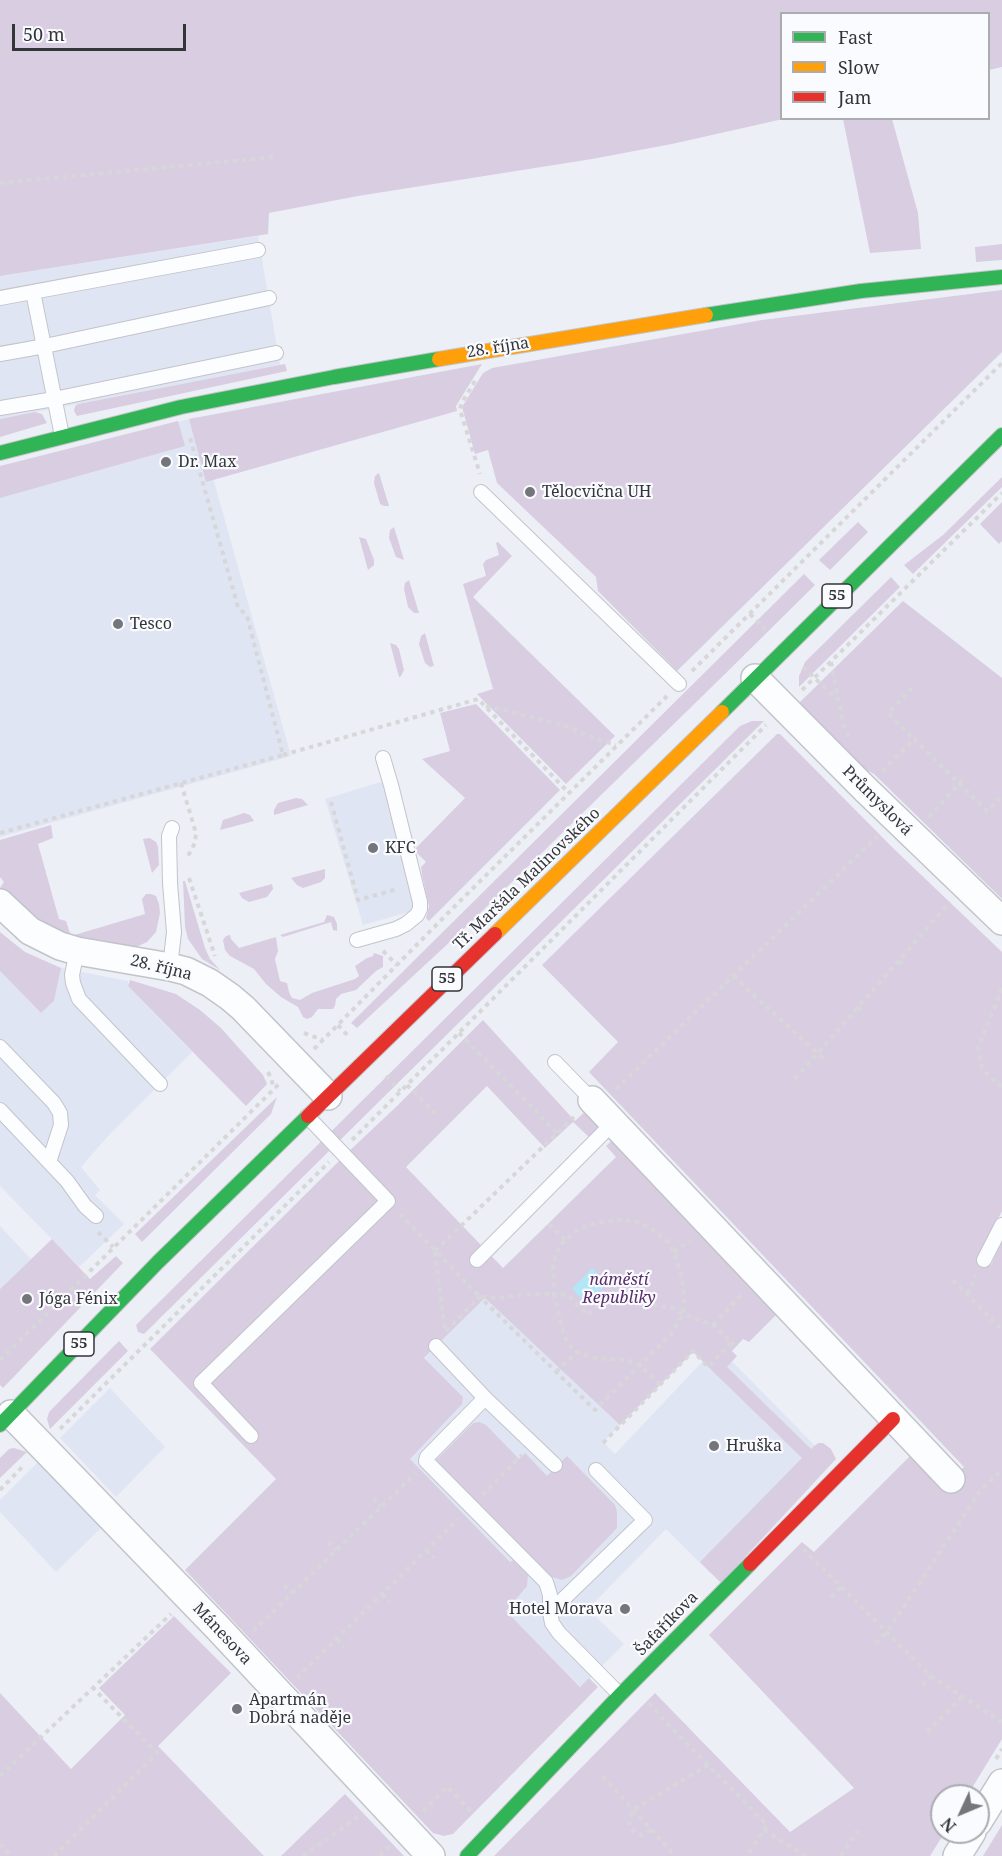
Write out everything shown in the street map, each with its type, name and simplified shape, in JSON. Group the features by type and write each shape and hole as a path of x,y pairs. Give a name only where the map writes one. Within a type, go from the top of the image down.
{"street":[{"name":"28. října","path":"0,453 181,407 495,348 861,291 1002,277"},
{"name":"Tř. Maršála Malinovského","path":"6,1419 158,1262 1002,435"},
{"name":"Průmyslová","path":"755,678 913,836 1002,921"},
{"name":"28. října","path":"0,903 30,931 48,942 77,951 170,966 199,977 230,997 328,1096"},
{"path":"592,1100 951,1479"},
{"name":"Mánesova","path":"6,1419 43,1446 431,1856"},
{"name":"Šafaříkova","path":"467,1856 620,1695 893,1419"},
{"path":"990,1802 1002,1783"}],"lane":[{"path":"0,298 258,250"},
{"path":"33,292 62,436"},
{"path":"0,354 269,298"},
{"path":"0,408 276,353"},
{"path":"484,495 680,684"},
{"path":"357,940 396,929 412,921 420,909 392,785 383,758"},
{"path":"170,966 174,932 170,883 169,836 171,828"},
{"path":"77,951 72,983 79,999 160,1084"},
{"path":"0,1047 54,1103 60,1113 61,1125 49,1162"},
{"path":"555,1062 592,1100"},
{"path":"0,1110 68,1181 85,1206 96,1216"},
{"path":"250,1436 201,1383 388,1201 307,1116"},
{"path":"477,1260 614,1122"},
{"path":"984,1260 1002,1225"},
{"path":"436,1346 485,1398 555,1465"},
{"path":"485,1398 427,1457 427,1462 546,1582 550,1595 552,1623 559,1634 620,1695"},
{"path":"550,1611 645,1520 596,1470"}],"path":[{"path":"0,183 274,157"},
{"path":"484,495 460,410 461,404 495,348"},
{"path":"181,407 238,607 247,616 283,755"},
{"path":"0,1490 784,707 1002,493"},
{"path":"831,661 843,723 852,742"},
{"path":"912,688 888,713 987,811 1002,796"},
{"path":"0,833 478,699 569,793"},
{"path":"485,706 563,725 616,745"},
{"path":"879,774 914,739"},
{"path":"913,836 965,777"},
{"path":"181,783 196,833 195,843 186,862"},
{"path":"331,802 358,900 416,884"},
{"path":"435,1251 592,1100 607,1098 883,831"},
{"path":"188,871 213,955 219,961"},
{"path":"795,1078 952,900"},
{"path":"899,961 906,967"},
{"path":"733,976 825,1060"},
{"path":"1002,988 978,1048 982,1068 997,1084 1002,1086"},
{"path":"858,1007 866,1014"},
{"path":"0,1360 338,1025"},
{"path":"299,1030 323,1040"},
{"path":"459,1033 557,1133"},
{"path":"266,1070 272,1077 274,1089"},
{"path":"407,1084 438,1116"},
{"path":"388,1201 480,1297 595,1410 640,1365 671,1334 683,1314 682,1277 674,1252 668,1242 651,1228 635,1221 615,1220 577,1230 565,1240 556,1254 554,1294 564,1336 572,1348 592,1358 627,1360 640,1365 660,1386"},
{"path":"549,1224 565,1240"},
{"path":"435,1251 445,1333 480,1297 554,1294 568,1295 587,1315 607,1297 673,1308 713,1325 732,1344 708,1367 693,1352 603,1443"},
{"path":"953,1280 1002,1330"},
{"path":"556,1372 577,1352"},
{"path":"290,1685 533,1444"},
{"path":"246,1638 427,1462"},
{"path":"876,1643 887,1632 980,1491 1002,1470"},
{"path":"373,1498 381,1506"},
{"path":"796,1541 931,1676 1002,1722"},
{"path":"328,1542 336,1550"},
{"path":"426,1550 434,1558"},
{"path":"284,1585 292,1593"},
{"path":"831,1597 841,1587"},
{"path":"382,1594 390,1602"},
{"path":"0,1776 175,1610"},
{"path":"337,1639 344,1647"},
{"path":"922,1685 931,1676"},
{"path":"54,1856 157,1753 93,1688"},
{"path":"644,1696 662,1718 767,1825 747,1856"},
{"path":"927,1732 963,1696"},
{"path":"651,1830 642,1835 630,1827 629,1820 633,1810 708,1765"},
{"path":"603,1776 675,1856"},
{"path":"416,1818 447,1787 477,1816"},
{"path":"303,1856 367,1811"},
{"path":"841,1856 860,1827"},
{"path":"764,1830 806,1856"},
{"path":"0,1844 11,1856"}],"shaded area":[{"path":"258,236 280,365 0,419 0,276"},
{"name":"Tesco","path":"196,417 291,756 0,837 0,473"},
{"path":"390,779 423,908 363,925 325,799"},
{"path":"61,968 128,981 128,986 192,1052 110,1134 81,1167 100,1190 95,1195 124,1224 79,1267 0,1186 0,971 41,1013 54,1001"},
{"path":"0,1226 31,1259 0,1289"},
{"path":"494,1289 625,1420 603,1442 615,1454 717,1346 824,1455 710,1573 666,1529 588,1609 624,1644 581,1687 505,1611 513,1560 510,1562 408,1461 463,1397 424,1359"},
{"path":"110,1388 165,1447 116,1497 60,1438"},
{"path":"39,1461 102,1527 56,1572 0,1512 0,1500"}],"green space":[{"path":"0,0 1002,0 1002,67 990,70 990,12 780,12 780,120 592,159 358,196 269,213 268,234 0,276"},
{"path":"843,120 892,120 918,213 921,249 870,253"},
{"path":"1002,244 1002,260 976,262 975,247"},
{"path":"1002,290 1002,352 677,671 598,591 596,577 497,483 488,450 475,454 462,407 483,373 492,368 762,320"},
{"path":"285,364 287,371 77,416 74,411 78,404"},
{"path":"482,364 456,406 457,411 206,482 189,419"},
{"path":"35,412 42,414 47,423 0,437 0,419"},
{"path":"178,421 185,446 0,498 0,466"},
{"path":"379,473 389,506 380,504 374,483 375,476"},
{"path":"1002,477 1002,487 913,574 904,565 943,535"},
{"path":"1002,502 1002,541 999,544 980,524"},
{"path":"858,522 868,532 830,570 819,560"},
{"path":"394,527 404,560 396,557 389,538 390,530"},
{"path":"359,537 366,539 374,560 374,565 368,570"},
{"path":"498,542 512,556 473,597 615,736 566,784 477,694 493,689 463,584 486,576 483,564 486,560 499,555 496,543"},
{"path":"804,574 815,585 467,926 357,1028 351,1023"},
{"path":"891,577 900,587 799,687 799,676 805,662"},
{"path":"409,580 419,613 414,613 408,607 404,589 405,583"},
{"path":"903,601 1002,678 1002,899 799,703"},
{"path":"425,633 434,666 430,667 425,663 419,644 421,636"},
{"path":"390,643 399,649 404,670 399,677"},
{"path":"476,704 560,790 429,921 426,918 429,906 421,867 426,862 414,850 465,798 422,759 450,751 440,713"},
{"path":"752,721 764,721 144,1334 138,1332 136,1325 740,726"},
{"path":"777,734 780,734 894,849 1002,952 1002,1211 978,1259 991,1265 1002,1241 1002,1739 974,1784 930,1784 930,1844 938,1844 930,1856 494,1856 655,1693 790,1832 854,1788 709,1635 802,1542 814,1552 910,1456 942,1488 964,1467 589,1072 618,1042 542,965"},
{"path":"296,798 302,799 308,805 274,815 278,803"},
{"path":"244,813 250,815 254,821 220,830 223,820"},
{"path":"51,825 53,838 38,844 59,919 66,921 71,936 145,914 142,899 146,894 151,894 156,896 160,913 156,932 147,942 134,948 85,941 51,930 14,903 0,888 4,882 0,877 0,840"},
{"path":"150,838 156,842 158,847 159,865 152,873 143,839"},
{"path":"325,869 325,878 321,882 303,888 291,878"},
{"path":"183,881 185,881 205,948 210,959 220,970 202,959 188,939 185,927"},
{"path":"272,884 273,889 267,897 249,902 239,893"},
{"path":"327,915 334,917 337,931 333,930 331,922 283,937 280,935 324,922"},
{"path":"0,932 25,952 61,968 54,1001 41,1013 0,971"},
{"path":"230,935 239,948 276,937 278,951 275,959 280,981 287,983 292,998 300,1000 312,993 355,979 359,976 355,966 373,956 374,953 383,956 383,967 356,990 341,994 336,999 333,1009 318,1009 312,1017 307,1019 303,1017 298,1007 281,997 266,984 254,969 230,956 225,950 223,940"},
{"path":"130,980 176,994 200,1010 221,1028 263,1075 267,1084 246,1106 128,986"},
{"name":"náměstí Republiky","path":"483,1020 575,1121 589,1108 603,1124 590,1138 573,1122 545,1148 487,1086 406,1167 503,1268 616,1157 606,1146 615,1138 778,1313 749,1342 743,1339 732,1351 737,1356 727,1367 811,1449 818,1443 823,1443 831,1449 836,1459 721,1583 700,1562 802,1458 693,1352 620,1425 485,1298 424,1358 463,1397 462,1404 410,1459 510,1562 513,1560 528,1575 527,1586 506,1611 580,1687 589,1678 598,1687 453,1834 444,1836 433,1833 185,1570 276,1479 150,1349"},
{"path":"277,1097 271,1114 142,1242 135,1234"},
{"path":"52,1239 90,1279 116,1256 123,1263 3,1388 0,1385 0,1289"},
{"path":"119,1341 128,1351 50,1429 47,1419 49,1412"},
{"path":"479,1422 486,1425 519,1459 525,1453 547,1476 567,1456 615,1505 617,1528 571,1576 562,1580 552,1577 436,1460 473,1423"},
{"path":"14,1448 27,1452 0,1478 0,1458 9,1449"},
{"path":"174,1616 231,1673 158,1746 264,1856 0,1856 0,1693 71,1769 125,1715 99,1688"},
{"path":"345,1794 404,1856 281,1856"},
{"path":"1002,1825 1002,1856 983,1856"}],"water":[{"path":"592,1268 607,1283 587,1304 572,1289"}],"traffic: fast":[{"path":"706,315 861,291 1002,277"},
{"path":"0,453 181,407 439,359"},
{"path":"722,712 1002,435"},
{"path":"0,1425 158,1262 308,1116"},
{"path":"467,1856 620,1695 750,1564"}],"traffic: slow":[{"path":"439,359 706,315"},
{"path":"495,934 722,712"}],"traffic: jam":[{"path":"308,1116 495,934"},
{"path":"750,1564 893,1419"}],"place":[{"name":"Dr. Max","path":"166,462"},
{"name":"Tělocvična UH","path":"530,492"},
{"name":"Tesco","path":"118,624"},
{"name":"KFC","path":"373,848"},
{"name":"Jóga Fénix","path":"27,1299"},
{"name":"Hruška","path":"714,1446"},
{"name":"Hotel Morava","path":"625,1609"},
{"name":"Apartmán Dobrá naděje","path":"237,1709"}]}
